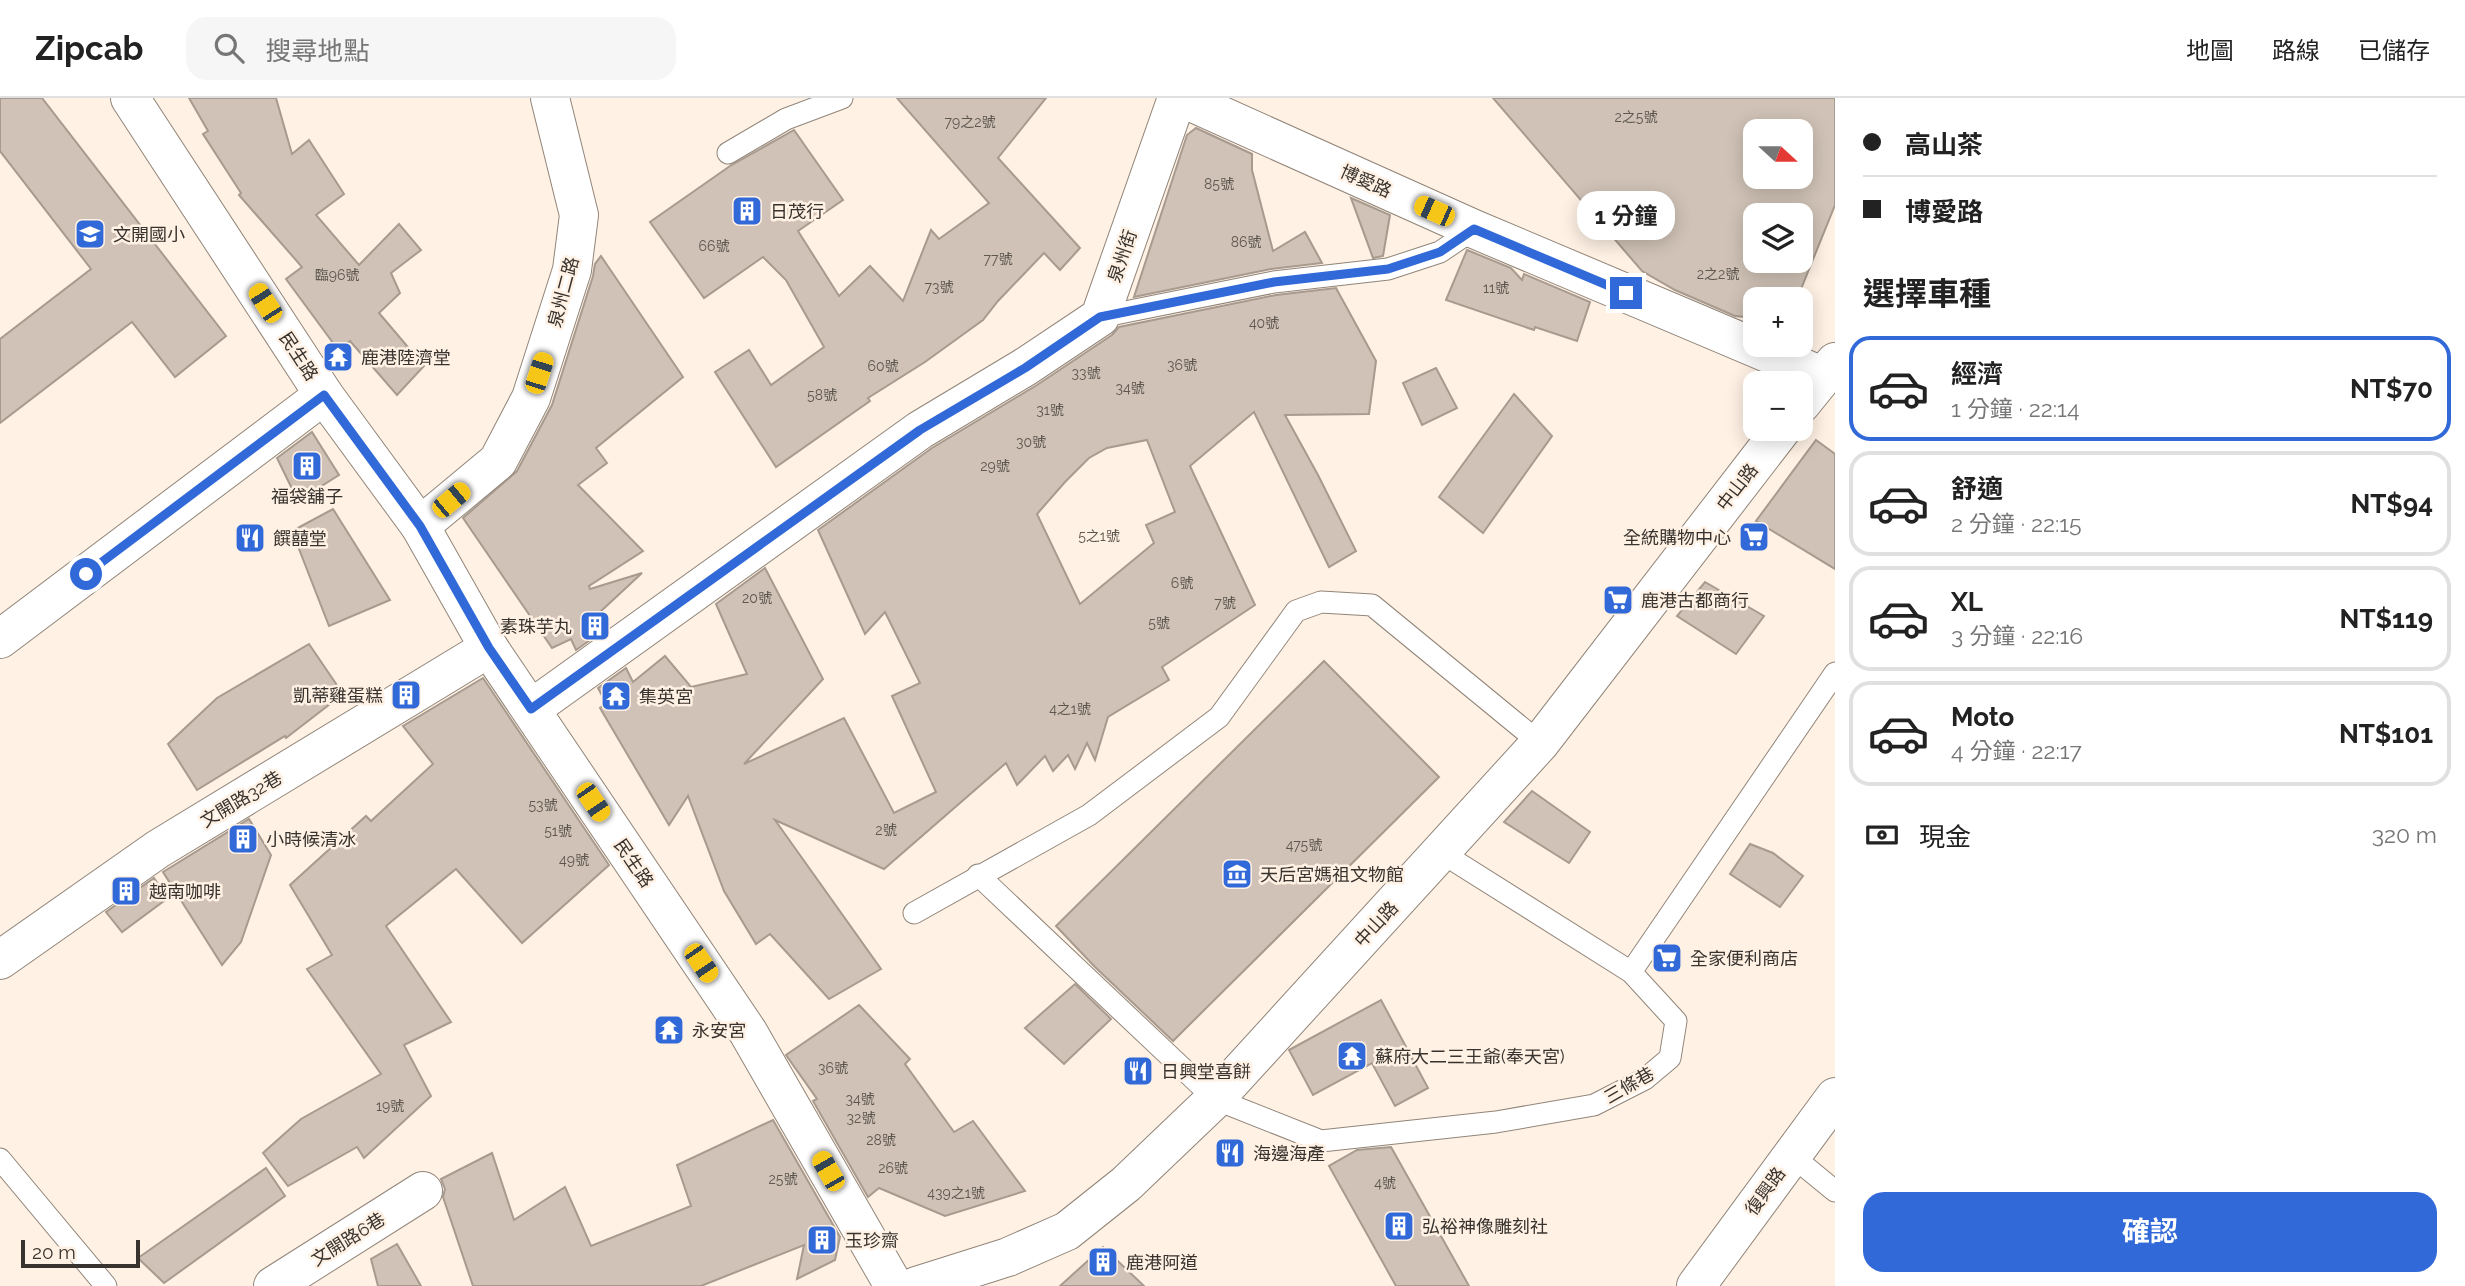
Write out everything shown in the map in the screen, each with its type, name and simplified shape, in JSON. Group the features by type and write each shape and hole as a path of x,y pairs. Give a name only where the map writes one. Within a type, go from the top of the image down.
{"street":[{"name":"民生路","path":"130,98 324,395 420,526 489,648 748,1032 894,1286"},
{"name":"泉州二路","path":"420,526 498,461 531,398 572,270 579,215 550,98"},
{"name":"博愛路","path":"1180,98 1819,381"},
{"name":"泉州街","path":"1100,317 1180,98"},
{"path":"531,709 920,430 1025,368 1100,317"},
{"path":"0,639 324,395"},
{"name":"中山路","path":"916,1286 1008,1257 1067,1231 1126,1184 1215,1099 1541,743 1773,441"},
{"name":"文開路32巷","path":"0,960 158,849 489,648"},
{"name":"復興路","path":"1696,1286 1835,1097"},
{"name":"文開路6巷","path":"273,1286 423,1191"}],"lane":[{"path":"728,153 786,119 842,98"},
{"path":"1100,317 1274,282 1388,269 1440,252 1474,229"},
{"path":"914,913 1089,815 1219,717 1296,611 1321,602 1372,605 1541,743"},
{"path":"1441,853 1632,972 1835,673"},
{"path":"978,875 1215,1099"},
{"name":"三條巷","path":"1215,1099 1321,1141 1496,1122 1594,1105 1645,1079 1670,1058 1676,1021 1632,972"},
{"path":"1791,1155 1835,1191"},
{"path":"0,1159 106,1286"}],"building":[{"path":"0,98 42,98 226,336 175,377 132,322 0,423 0,339 91,269 0,151"},
{"path":"189,98 276,98 292,154 309,140 344,194 316,215 359,265 399,224 421,250 391,273 400,293 379,313 424,366 397,395 350,341 339,351 286,279 302,267 239,195 241,193 203,134 208,131"},
{"path":"897,98 1046,98 998,158 1080,248 1060,270 1044,253 983,320 925,362 868,398 870,401 776,467 715,372 749,350 771,385 824,347 786,280 763,257 704,298 650,222 730,166 794,130 843,200 798,231 839,296 870,266 903,301 931,230 939,239 989,203"},
{"path":"1493,98 1835,98 1835,205 1813,259 1813,203 1743,203 1743,273 1808,273 1802,287 1743,287 1743,317 1735,316 1675,290 1642,271"},
{"path":"1196,128 1252,154 1252,170 1273,251 1305,232 1322,263 1271,269 1134,297 1187,135"},
{"path":"1351,198 1390,215 1383,256 1373,258"},
{"path":"1467,250 1511,268 1522,280 1524,274 1590,302 1577,341 1535,327 1534,330 1446,300"},
{"path":"601,256 683,377 596,448 607,463 578,485 643,551 589,586 590,589 642,573 599,613 607,628 576,650 571,639 552,648 463,518 517,471 552,405 595,264"},
{"path":"1336,288 1376,361 1369,414 1285,415 1356,551 1329,567 1254,412 1190,466 1255,605 1162,667 1169,680 1108,717 1095,760 1087,743 1075,769 1068,755 1053,771 1045,756 1017,785 1006,763 884,869 775,820 881,969 829,999 770,934 756,944 724,891 688,796 669,825 600,708 606,703 598,688 626,668 633,682 665,656 691,687 747,674 716,604 765,568 823,679 744,764 844,718 894,813 936,792 892,696 920,683 885,612 865,634 818,530 932,448 1037,385 1112,335 1119,327 1276,295","holes":["1147,440 1175,512 1146,525 1154,543 1080,604 1037,514 1089,458 1107,448"]},
{"path":"1436,368 1457,408 1422,425 1403,383"},
{"path":"1514,394 1552,436 1483,533 1439,497"},
{"name":"福袋舖子","path":"312,432 339,475 298,501 277,458"},
{"path":"1816,440 1835,454 1835,569 1756,521"},
{"path":"333,509 390,600 329,626 292,531"},
{"path":"1705,582 1764,616 1736,654 1677,616"},
{"path":"309,644 343,694 286,738 285,736 197,790 168,744 217,698"},
{"path":"1324,661 1439,777 1173,1041 1056,926"},
{"path":"483,678 609,865 522,943 456,869 386,926 451,1022 404,1045 431,1096 364,1158 357,1147 288,1186 263,1153 301,1119 381,1074 307,969 332,955 290,885 366,816 371,821 433,764 403,726"},
{"path":"1532,791 1590,832 1569,863 1504,822"},
{"path":"249,819 271,855 241,942 222,965 163,872"},
{"path":"1750,844 1773,853 1803,876 1780,907 1730,874"},
{"path":"154,878 168,898 122,932 106,912"},
{"path":"1075,984 1111,1019 1064,1064 1025,1028"},
{"name":"蘇府大二三王爺(奉天宮)","path":"1381,1000 1428,1088 1395,1106 1372,1063 1313,1095 1289,1050"},
{"path":"859,1005 910,1059 905,1064 954,1132 973,1121 1025,1191 945,1216 879,1188 868,1197 813,1101 817,1099 786,1055"},
{"path":"773,1120 840,1237 835,1260 797,1279 804,1245 701,1286 473,1286 443,1197 445,1189 441,1179 492,1153 514,1220 565,1187 591,1246 691,1206 677,1165"},
{"name":"弘裕神像雕刻社","path":"1391,1147 1469,1286 1396,1286 1329,1166 1357,1150"},
{"path":"266,1168 285,1196 164,1283 138,1258"},
{"path":"397,1244 421,1286 378,1286 371,1259"},
{"name":"鹿港阿道","path":"1103,1247 1144,1286 1060,1286"}],"place":[{"name":"日茂行","path":"747,211"},
{"name":"文開國小","path":"90,234"},
{"name":"鹿港陸濟堂","path":"338,357"},
{"name":"福袋舖子","path":"307,466"},
{"name":"全統購物中心","path":"1754,537"},
{"name":"饌囍堂","path":"250,538"},
{"name":"鹿港古都商行","path":"1618,600"},
{"name":"素珠芋丸","path":"595,626"},
{"name":"凱蒂雞蛋糕","path":"406,695"},
{"name":"集英宮","path":"616,696"},
{"name":"小時候清冰","path":"243,839"},
{"name":"天后宮媽祖文物館","path":"1237,874"},
{"name":"越南咖啡","path":"126,891"},
{"name":"全家便利商店","path":"1667,958"},
{"name":"永安宮","path":"669,1030"},
{"name":"蘇府大二三王爺(奉天宮)","path":"1352,1056"},
{"name":"日興堂喜餅","path":"1138,1071"},
{"name":"海邊海產","path":"1230,1153"},
{"name":"弘裕神像雕刻社","path":"1399,1226"},
{"name":"玉珍齋","path":"822,1240"},
{"name":"鹿港阿道","path":"1103,1262"}],"route":[{"path":"86,574 324,395 420,526 489,648 531,709 920,430 1025,368 1100,317 1274,282 1388,269 1440,252 1474,229 1626,293"}]}
